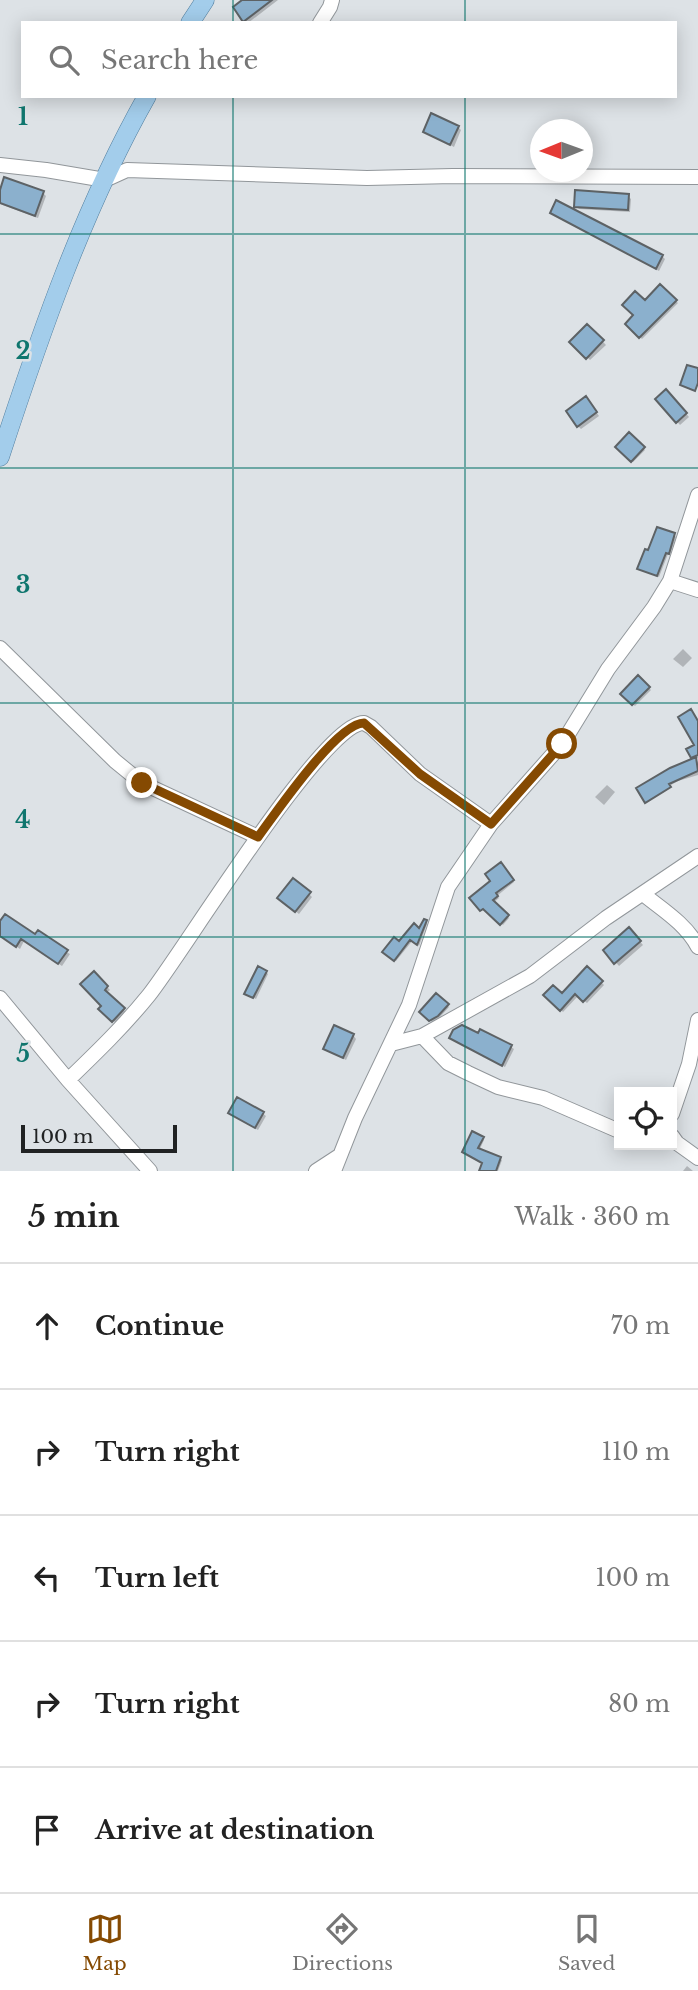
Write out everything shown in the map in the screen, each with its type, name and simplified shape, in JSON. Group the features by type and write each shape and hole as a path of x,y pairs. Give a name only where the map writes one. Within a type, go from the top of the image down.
{"main road":[{"path":"191,21 205,0"},
{"path":"0,457 69,265 105,180 145,98"}],"street":[{"path":"321,21 332,0"},
{"path":"0,165 105,180 127,170 367,178 698,177"},
{"path":"334,1171 417,982 448,887 491,824 562,744 608,669 670,581 698,495"},
{"path":"670,581 698,590"},
{"path":"0,648 115,761 142,783 258,837"},
{"path":"68,1080 116,1034 150,994 258,837 303,776 344,731 358,723 371,727 420,774 491,824"},
{"path":"391,1044 422,1036 530,976 606,918 698,856"},
{"path":"643,894 678,922 693,937 698,947"},
{"path":"0,998 68,1080 150,1171"},
{"path":"677,1099 689,1064 698,1020"},
{"path":"422,1036 448,1063 468,1073 498,1087 543,1098 614,1129"},
{"path":"677,1143 698,1158"},
{"path":"316,1171 339,1156"}],"building":[{"path":"242,0 272,0 244,21 233,7"},
{"path":"431,113 459,126 450,145 423,132"},
{"path":"4,177 44,191 35,216 0,203"},
{"path":"575,190 629,194 628,210 574,207"},
{"path":"556,200 663,255 656,269 550,213"},
{"path":"660,284 677,300 639,338 625,324 633,315 622,305 635,291 645,300"},
{"path":"587,324 604,340 586,359 569,342"},
{"path":"687,365 698,368 695,391 680,385"},
{"path":"666,389 687,413 676,423 655,399"},
{"path":"586,396 597,412 577,427 566,411"},
{"path":"629,432 645,447 631,462 615,447"},
{"path":"657,527 675,533 669,554 666,553 657,576 637,569"},
{"path":"638,675 650,687 632,705 620,694"},
{"path":"691,709 698,721 698,755 691,758 686,749 694,745 678,717"},
{"path":"696,757 698,771 669,784 671,787 645,803 636,788 670,768"},
{"path":"501,862 514,880 496,893 498,896 493,900 509,915 500,925 483,909 480,911 469,898 490,881 485,874"},
{"path":"293,878 311,892 295,912 277,898"},
{"path":"5,914 35,934 38,930 68,950 58,964 21,939 16,947 0,936 0,921"},
{"path":"424,919 427,920 417,945 410,940 394,961 382,952 394,937 399,941 414,923 419,928"},
{"path":"629,927 641,941 614,964 603,950"},
{"path":"258,966 267,971 253,998 244,994"},
{"path":"587,966 603,981 583,1002 575,994 560,1011 543,995 553,985 562,993"},
{"path":"94,971 108,986 105,990 125,1008 112,1022 98,1009 101,1006 80,984"},
{"path":"436,993 449,1004 429,1021 419,1012"},
{"path":"334,1025 354,1034 343,1058 323,1049"},
{"path":"462,1025 478,1033 480,1029 512,1045 502,1066 449,1038 453,1030"},
{"path":"237,1097 264,1112 255,1128 228,1113"},
{"path":"472,1131 484,1137 478,1148 501,1157 496,1171 479,1171 482,1163 462,1152"}],"route":[{"path":"142,783 258,837 303,776 344,731 352,725 364,723 420,774 491,824 562,744"}]}
